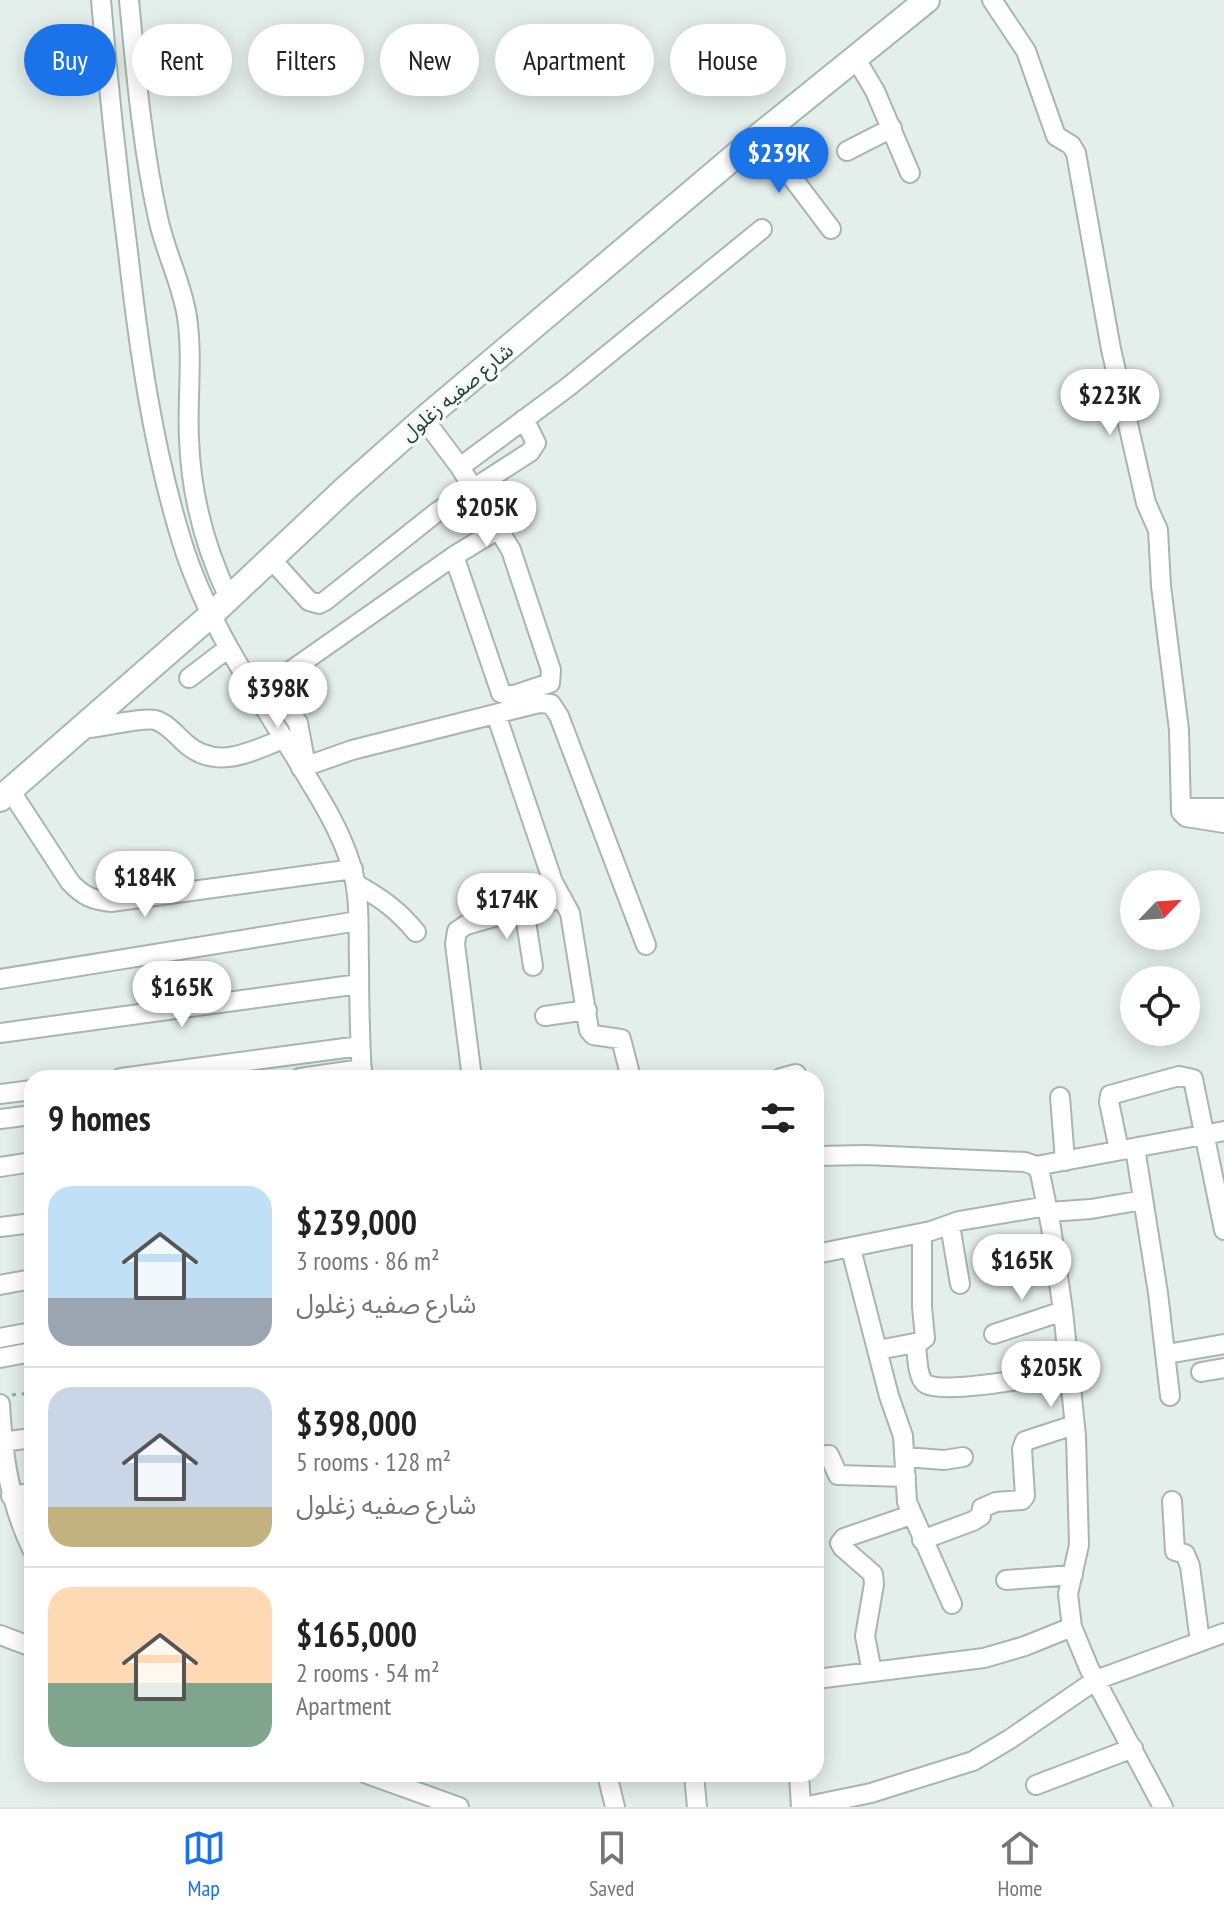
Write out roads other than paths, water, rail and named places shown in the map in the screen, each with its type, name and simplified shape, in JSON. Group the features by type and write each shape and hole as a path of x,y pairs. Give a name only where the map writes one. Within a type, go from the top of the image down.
{"street":[{"path":"101,0 112,120 151,415 183,545 221,606"},
{"path":"129,0 147,164 159,223 175,268 187,318 189,441 196,500 215,568 227,649 263,690 298,723 304,767"},
{"name":"شارع صفيه زغلول","path":"5,794 221,606 424,419 760,135 927,0"},
{"path":"992,0 1026,51 1056,136 1071,145 1076,153 1111,349 1146,503 1158,530 1161,586 1179,730 1181,808 1186,817 1224,823"},
{"path":"856,59 875,91 910,173"},
{"path":"847,151 892,128"},
{"path":"760,135 831,229"},
{"path":"460,467 568,387 762,229"},
{"path":"424,419 500,528 520,571 551,670 552,679 546,685 511,696 501,693 454,556"},
{"path":"271,559 309,601 319,604 473,487 535,447 535,436 524,419"},
{"path":"263,690 454,556 500,528"},
{"path":"189,678 227,649"},
{"path":"263,690 283,739 304,767 326,809 354,877 362,1070"},
{"path":"304,767 352,750 545,702 551,704 646,945"},
{"path":"496,714 553,882 570,913 591,1033 621,1039 629,1070"},
{"path":"81,729 147,719 158,721 189,747 215,759 243,754 283,739"},
{"path":"5,794 70,882 82,895 94,900 111,902 354,877 391,904 416,932"},
{"path":"1181,808 1224,808"},
{"path":"471,1070 455,944 457,931 466,925 562,898"},
{"path":"524,909 533,966"},
{"path":"0,979 358,921"},
{"path":"0,1033 359,984"},
{"path":"545,1016 587,1010"},
{"path":"181,1070 360,1046"},
{"path":"1170,1396 1167,1354 1143,1200 1109,1102 1110,1095 1189,1076 1196,1085 1215,1133 1224,1230"},
{"path":"0,1094 24,1091"},
{"path":"1060,1097 1065,1161"},
{"path":"0,1119 24,1116"},
{"path":"824,1156 1007,1161 1036,1166 1215,1133"},
{"path":"0,1167 24,1163"},
{"path":"1036,1166 1048,1209 1063,1311 1074,1425 1079,1545 1068,1594 1072,1627 1077,1645 1163,1807"},
{"path":"824,1253 922,1233 959,1221 1048,1209 1091,1209 1143,1200"},
{"path":"0,1227 24,1224"},
{"path":"950,1225 960,1284"},
{"path":"878,1350 916,1343 926,1336 922,1307 922,1233"},
{"path":"851,1249 903,1436 907,1502 952,1604"},
{"path":"0,1285 24,1280"},
{"path":"994,1334 1063,1311"},
{"path":"0,1338 24,1334"},
{"path":"916,1343 920,1372 927,1385 963,1389 1068,1372"},
{"path":"1167,1354 1224,1344"},
{"path":"0,1358 24,1354"},
{"path":"1201,1372 1224,1368"},
{"path":"0,1404 2,1442 11,1496 24,1529"},
{"path":"922,1540 973,1521 981,1516 982,1508 996,1502 1024,1499 1022,1449 1025,1441 1074,1425"},
{"path":"2,1442 24,1439"},
{"path":"824,1455 829,1455 837,1474 906,1477"},
{"path":"905,1457 944,1460 963,1457"},
{"path":"11,1496 24,1494"},
{"path":"1172,1501 1175,1551 1185,1554 1190,1566 1200,1642"},
{"path":"872,1672 865,1636 873,1574 840,1543 844,1538 911,1515"},
{"path":"1006,1580 1073,1575"},
{"path":"824,1678 1003,1654 1072,1627"},
{"path":"800,1782 802,1807 871,1793 973,1761 1096,1680 1224,1633"},
{"path":"0,1635 24,1644"},
{"path":"1036,1785 1133,1748"},
{"path":"389,1782 459,1807"},
{"path":"609,1782 615,1807"},
{"path":"695,1782 697,1807"}]}
